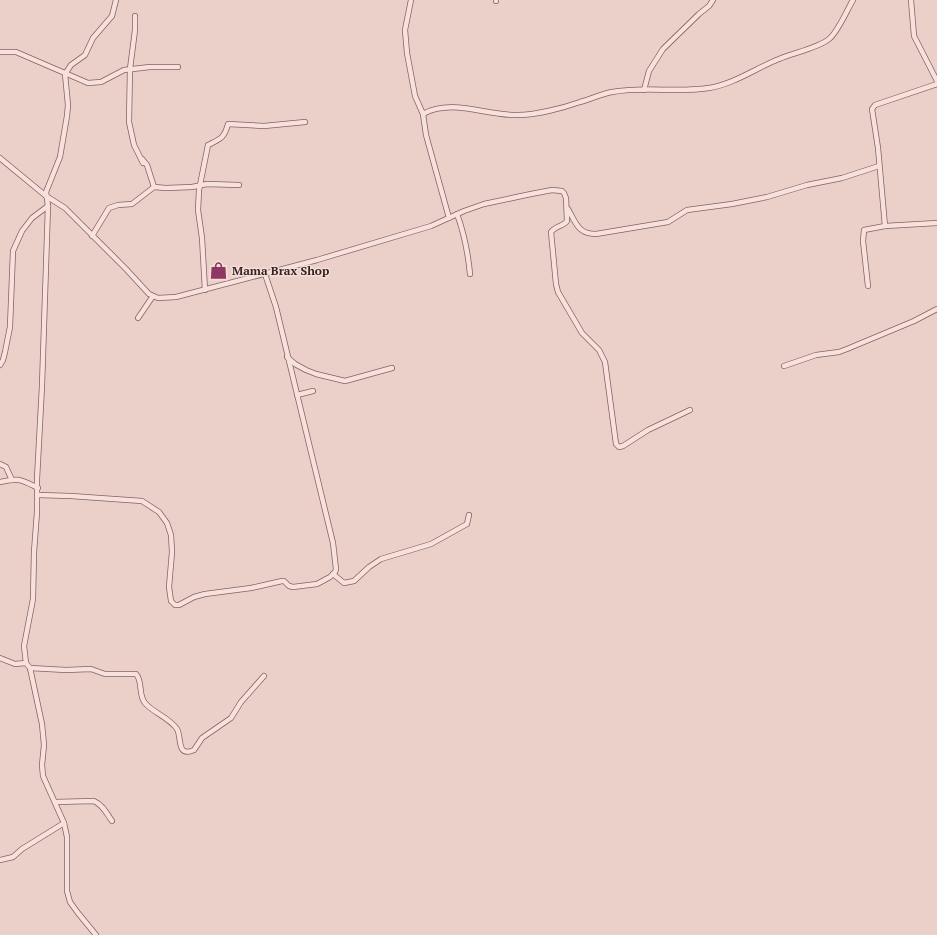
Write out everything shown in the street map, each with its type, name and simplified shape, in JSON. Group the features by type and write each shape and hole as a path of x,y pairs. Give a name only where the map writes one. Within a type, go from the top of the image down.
{"street":[{"path":"96,935 70,902 67,891 67,837 64,823 56,802 46,785 43,776 42,766 44,745 42,724 30,668 26,663 24,646 33,599 48,206 46,196 47,189 60,157 65,132 68,112 65,74 71,65 85,55 93,38 112,16 116,0"},
{"path":"411,0 405,30 405,42 416,96 423,114 423,123 449,218"},
{"path":"644,90 649,71 663,49 674,37 709,6 713,0"},
{"path":"423,114 432,110 444,108 464,108 517,116 578,103 611,92 695,89 717,86 742,77 776,60 829,39 853,0"},
{"path":"911,0 914,36 937,81"},
{"path":"134,16 135,30 130,69 129,122 132,138 142,163"},
{"path":"0,52 16,52 88,83 95,83 130,69 178,67"},
{"path":"885,226 878,148 872,112 873,107 937,84"},
{"path":"205,290 202,238 198,210 200,186 208,146 223,138 228,124 264,126 305,122"},
{"path":"139,156 147,165 154,187"},
{"path":"0,158 46,196 64,208 126,269 144,290 158,298 169,298 205,290 392,238 431,226 484,204 552,190 562,191 564,193 567,207 566,223 553,229 551,232 556,288 582,333 602,356 605,362 616,444 619,447 623,446 648,430 690,410"},
{"path":"567,207 583,232 596,234 668,222 687,210 732,204 767,197 807,185 842,178 879,166"},
{"path":"92,236 109,208 118,205 132,204 154,187 186,188 207,184 239,185"},
{"path":"0,364 4,356 10,327 14,251 25,227 32,218 48,206"},
{"path":"457,214 463,230 469,259 470,274"},
{"path":"868,286 862,241 863,233 866,229 885,226 937,223"},
{"path":"38,495 142,501 159,512 167,522 171,535 172,552 168,587 171,601 175,605 179,606 194,597 205,594 251,588 282,581 289,586 317,584 333,574 336,569 333,543 276,307 265,274"},
{"path":"138,318 153,296"},
{"path":"784,366 816,355 843,351 914,321 937,309"},
{"path":"287,356 295,364 306,370 345,381 392,368"},
{"path":"297,395 313,390"},
{"path":"0,464 6,467 12,480"},
{"path":"0,482 21,480 38,488"},
{"path":"333,574 344,583 354,581 369,567 382,559 431,544 466,524 469,515"},
{"path":"0,658 15,664 26,663"},
{"path":"30,668 66,670 91,669 98,670 105,674 138,675 145,704 177,728 180,747 186,752 194,750 202,738 231,718 241,702 264,676"},
{"path":"56,802 98,803 112,821"},
{"path":"0,860 13,857 64,823"}],"place":[{"name":"Mama Brax Shop","path":"219,270"}]}
